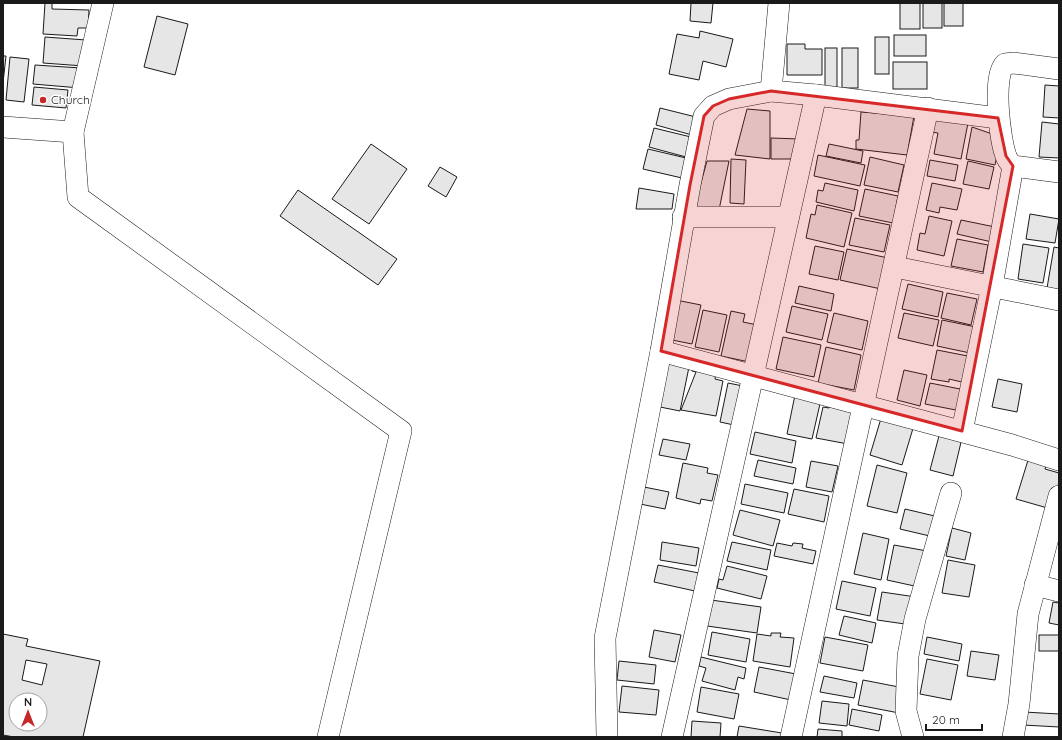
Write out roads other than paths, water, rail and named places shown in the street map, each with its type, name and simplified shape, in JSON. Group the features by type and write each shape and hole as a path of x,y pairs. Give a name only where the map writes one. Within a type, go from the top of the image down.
{"street":[{"path":"103,3 73,132 78,197 401,432 328,737"},
{"path":"771,91 779,3"},
{"path":"962,432 992,286 1013,166 1006,156 998,118 1000,71 1005,64 1014,63 1059,69"},
{"path":"607,737 605,638 661,351 683,217 704,116 713,106 729,99 771,91 928,108 998,118"},
{"path":"672,737 816,95"},
{"path":"791,737 895,267 928,108"},
{"path":"3,126 73,132"},
{"path":"1013,166 1059,172"},
{"path":"683,217 788,218"},
{"path":"895,267 1059,300"},
{"path":"661,351 1012,445 1059,460"},
{"path":"913,737 906,711 908,656 915,619 951,493"},
{"path":"1013,737 1019,704 1028,614 1058,503"},
{"path":"1036,585 1059,590"}],"place":[{"name":"Church","path":"43,100"}]}
